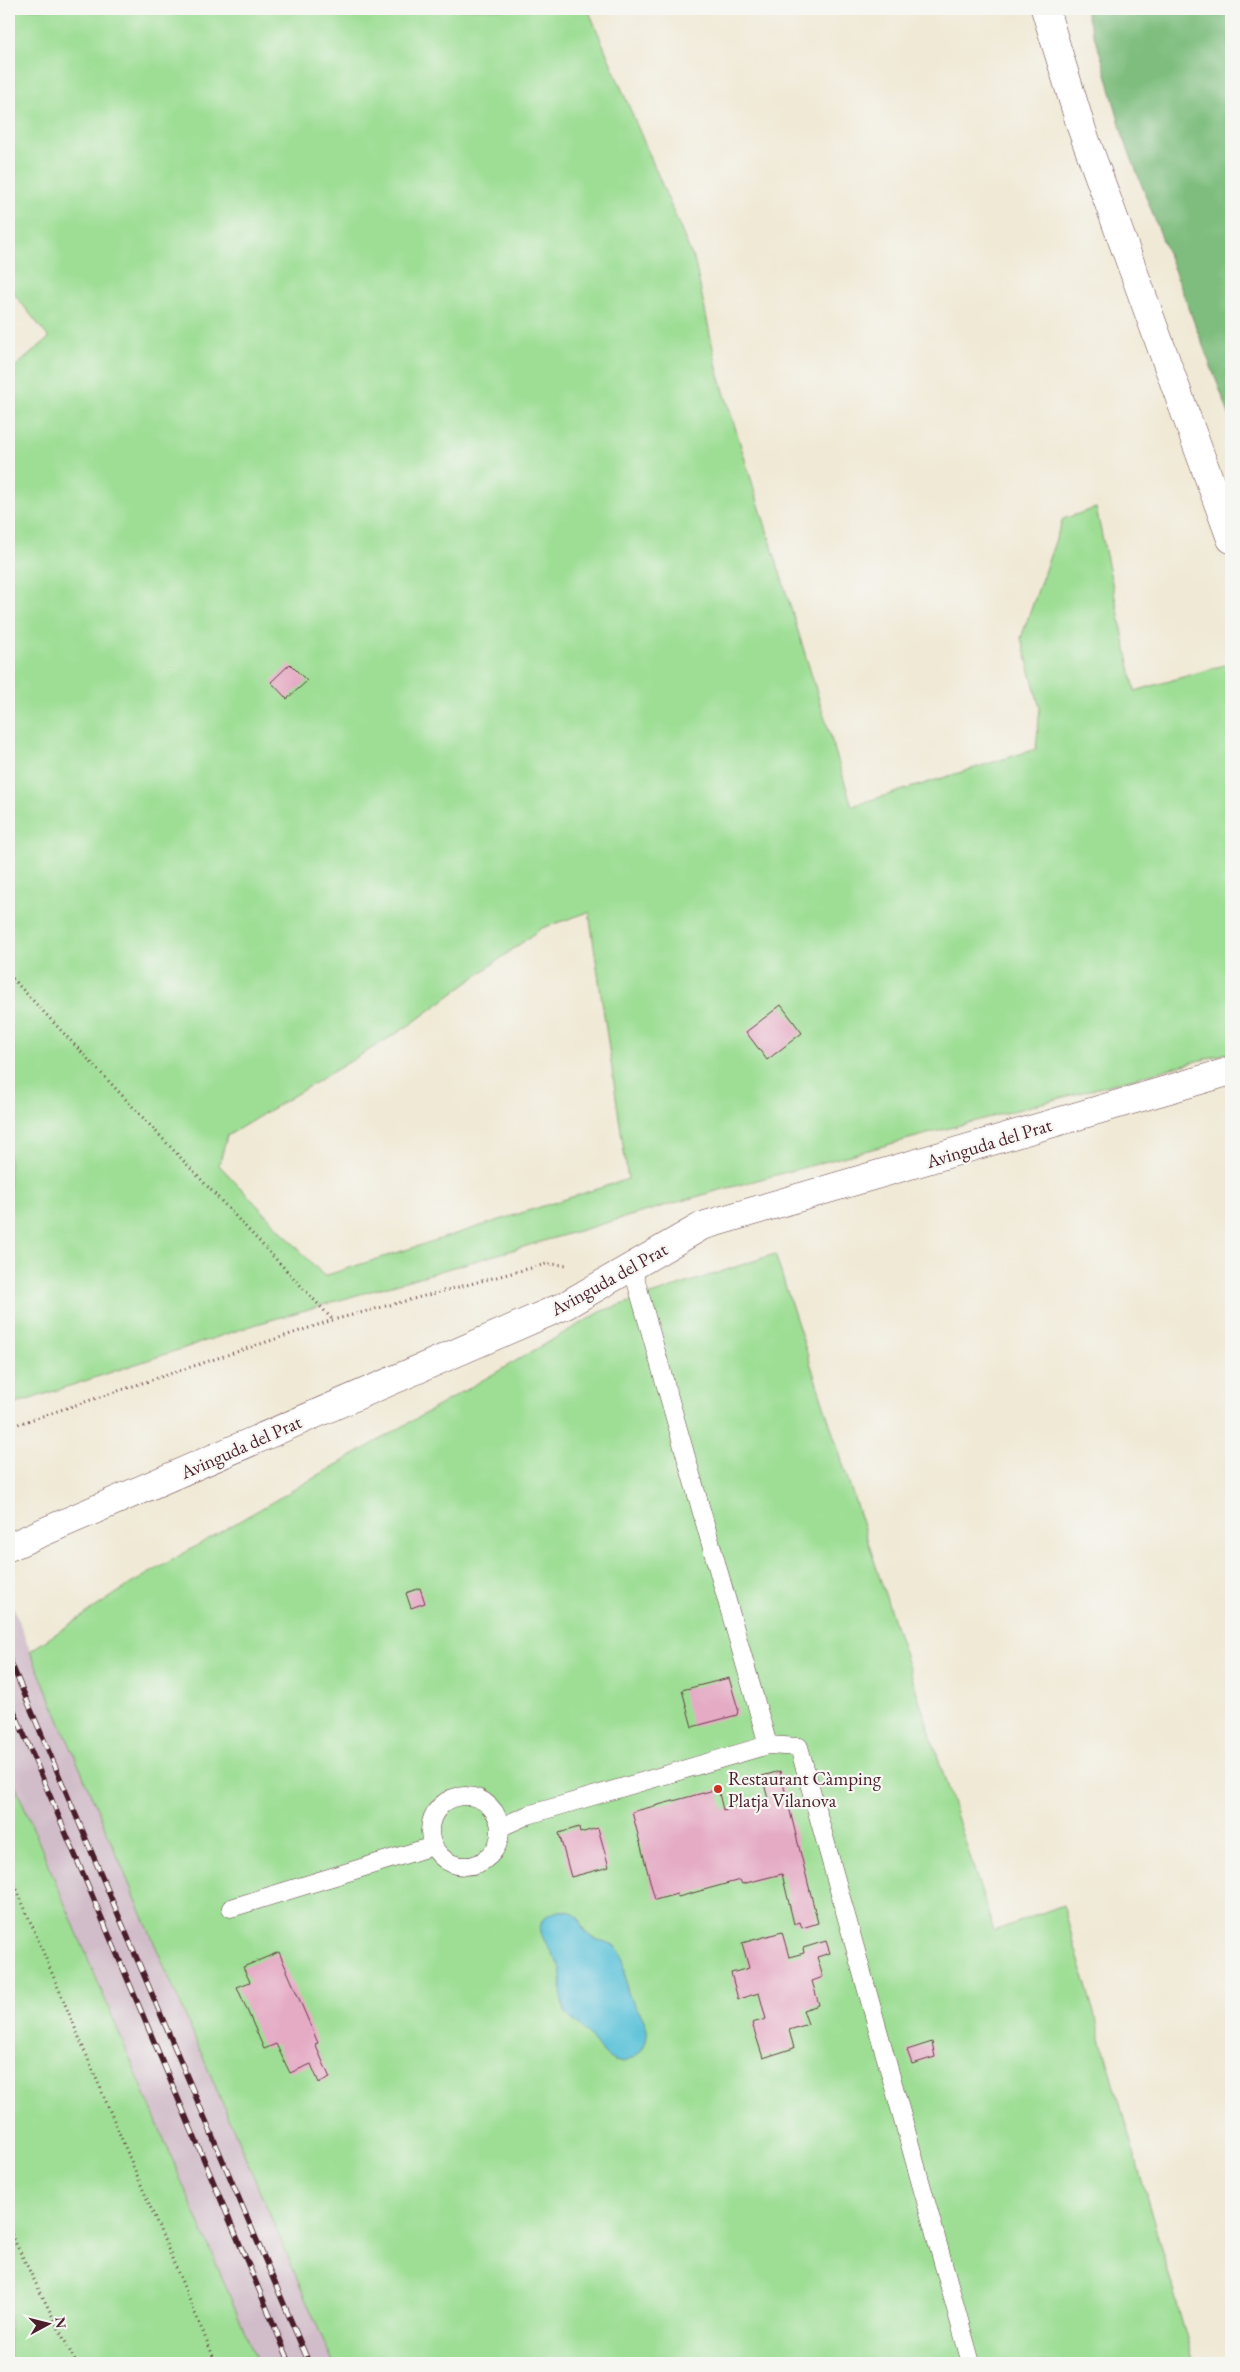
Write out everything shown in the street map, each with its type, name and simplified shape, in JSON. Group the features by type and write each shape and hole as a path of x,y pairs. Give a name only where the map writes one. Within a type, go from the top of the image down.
{"street":[{"path":"1045,9 1082,130 1231,539"},
{"name":"Avinguda del Prat","path":"9,1547 566,1306 702,1226 1231,1071"}],"lane":[{"path":"632,1267 768,1745"},
{"path":"501,1827 528,1815 768,1745 799,1747 971,2363"},
{"path":"463,1795 484,1800 492,1807 501,1827 500,1840 495,1851 486,1860 475,1866 462,1866 450,1863 440,1856 433,1846 430,1833 432,1819 438,1807 449,1798 463,1795"},
{"path":"231,1908 433,1846"}],"path":[{"path":"9,975 333,1320"},
{"path":"9,1427 333,1320 546,1264 575,1265"},
{"path":"9,1871 216,2363"},
{"path":"9,2230 76,2363"}],"shaded area":[{"path":"9,1595 30,1651 333,2363 258,2363 9,1771"}],"green space":[{"path":"9,9 588,9 695,263 718,372 852,806 1036,749 1040,708 1021,638 1063,519 1096,508 1135,691 1231,663 1231,1052 713,1192 257,1324 9,1406 9,372 49,338 9,287","holes":["589,912 628,1179 324,1276 219,1165 227,1136 407,1027 542,928"]},
{"path":"1085,9 1231,9 1231,419 1123,136 1102,59"},
{"path":"775,1254 994,1931 1063,1905 1194,2363 333,2363 30,1651 129,1585 602,1311"},
{"path":"9,1771 258,2363 9,2363"}],"water":[{"path":"558,1911 572,1912 591,1937 614,1945 620,1952 624,1962 628,1993 647,2030 646,2040 642,2049 629,2060 614,2061 608,2057 585,2031 567,2015 564,2009 560,1969 545,1942 541,1928 542,1921 548,1915"}],"building":[{"path":"290,664 307,681 287,699 271,682"},
{"path":"781,1005 802,1033 767,1060 746,1032"},
{"path":"420,1588 425,1603 411,1608 406,1593"},
{"path":"729,1678 738,1709 737,1715 692,1727 682,1690"},
{"path":"780,1771 818,1923 802,1928 800,1922 794,1924 782,1874 742,1884 740,1880 678,1897 677,1894 655,1900 632,1812 718,1789 723,1810 768,1799 762,1776"},
{"path":"579,1827 580,1833 598,1828 609,1867 571,1877 559,1833"},
{"path":"782,1932 789,1957 804,1953 803,1948 826,1941 830,1953 817,1957 823,1977 812,1981 819,2005 803,2010 808,2024 789,2030 794,2048 763,2058 752,2023 766,2019 759,1993 738,1999 731,1973 749,1968 742,1943"},
{"path":"279,1952 318,2043 315,2044 330,2078 319,2083 311,2064 290,2073 276,2044 264,2049 237,1987 250,1982 243,1967"},
{"path":"932,2042 935,2057 912,2064 907,2050"}],"railway":[{"path":"9,1658 309,2363"},
{"path":"9,1699 290,2363"}],"place":[{"name":"Restaurant Càmping Platja Vilanova","path":"718,1789"}]}
